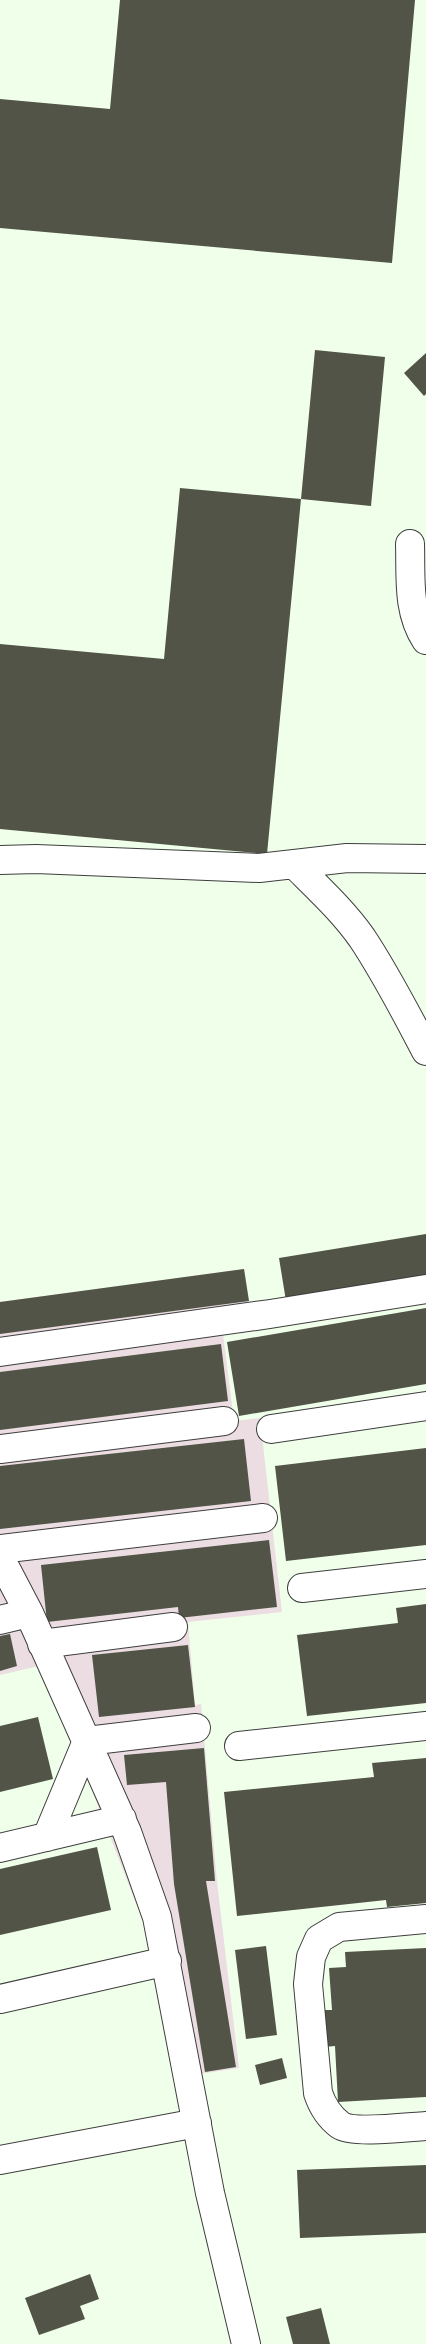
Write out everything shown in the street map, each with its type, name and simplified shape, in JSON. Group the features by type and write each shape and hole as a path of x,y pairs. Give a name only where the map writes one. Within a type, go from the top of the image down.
{"lane":[{"path":"410,544 411,599 415,617 426,640"},
{"path":"0,860 36,859 259,868 347,858 426,859"},
{"path":"295,865 337,906 362,938 426,1051"},
{"path":"0,1352 270,1314 426,1289"},
{"path":"271,1429 426,1406"},
{"path":"0,1449 224,1421"},
{"path":"0,1549 263,1518"},
{"path":"0,1562 6,1569 29,1613 87,1741 122,1820 154,1908 167,1961 210,2193 246,2344"},
{"path":"302,1588 426,1574"},
{"path":"0,1620 29,1613"},
{"path":"42,1644 173,1627"},
{"path":"239,1746 426,1726"},
{"path":"87,1741 196,1728"},
{"path":"47,1837 87,1741"},
{"path":"0,1848 122,1820"},
{"path":"426,1919 339,1927 320,1939 311,1957 308,1984 318,2092 324,2109 341,2126 364,2130 426,2126"},
{"path":"0,1999 167,1961"},
{"path":"0,2160 197,2123"}],"shaded area":[{"path":"244,1269 253,1330 223,1334 234,1421 260,1418 282,1612 188,1622 195,1705 201,1704 217,1882 239,2068 180,2077 155,1952 43,1665 0,1675 0,1302"}],"building":[{"path":"120,0 415,0 392,263 0,228 0,99 110,109"},
{"path":"315,350 385,357 371,506 301,499"},
{"path":"426,353 426,394 424,396 404,373"},
{"path":"180,488 301,499 267,854 0,829 0,644 164,659"},
{"path":"426,1234 426,1278 286,1301 279,1258"},
{"path":"244,1269 249,1301 0,1334 0,1302"},
{"path":"426,1308 426,1384 239,1416 227,1342"},
{"path":"221,1344 228,1401 0,1430 0,1372"},
{"path":"244,1439 251,1501 0,1529 0,1466"},
{"path":"426,1448 426,1545 286,1561 275,1466"},
{"path":"269,1540 277,1607 179,1618 178,1607 47,1622 41,1565"},
{"path":"426,1604 426,1703 307,1716 297,1635 398,1623 396,1608"},
{"path":"10,1634 17,1666 0,1671 0,1636"},
{"path":"188,1645 195,1707 99,1717 92,1655"},
{"path":"38,1717 53,1779 0,1792 0,1726"},
{"path":"204,1748 215,1881 206,1881 236,2067 205,2072 174,1884 166,1782 127,1785 124,1755"},
{"path":"426,1758 426,1903 387,1907 386,1900 237,1916 224,1792 374,1777 372,1763"},
{"path":"97,1847 111,1910 0,1935 0,1869"},
{"path":"266,1946 277,2035 246,2039 235,1950"},
{"path":"426,1948 426,2097 338,2102 335,2046 324,2047 322,2010 332,2010 329,1968 346,1967 345,1952"},
{"path":"282,2058 287,2078 260,2085 255,2065"},
{"path":"426,2165 426,2233 300,2238 297,2170"},
{"path":"90,2274 99,2299 80,2306 85,2319 39,2335 25,2298"},
{"path":"321,2308 330,2344 293,2344 286,2317"}]}
